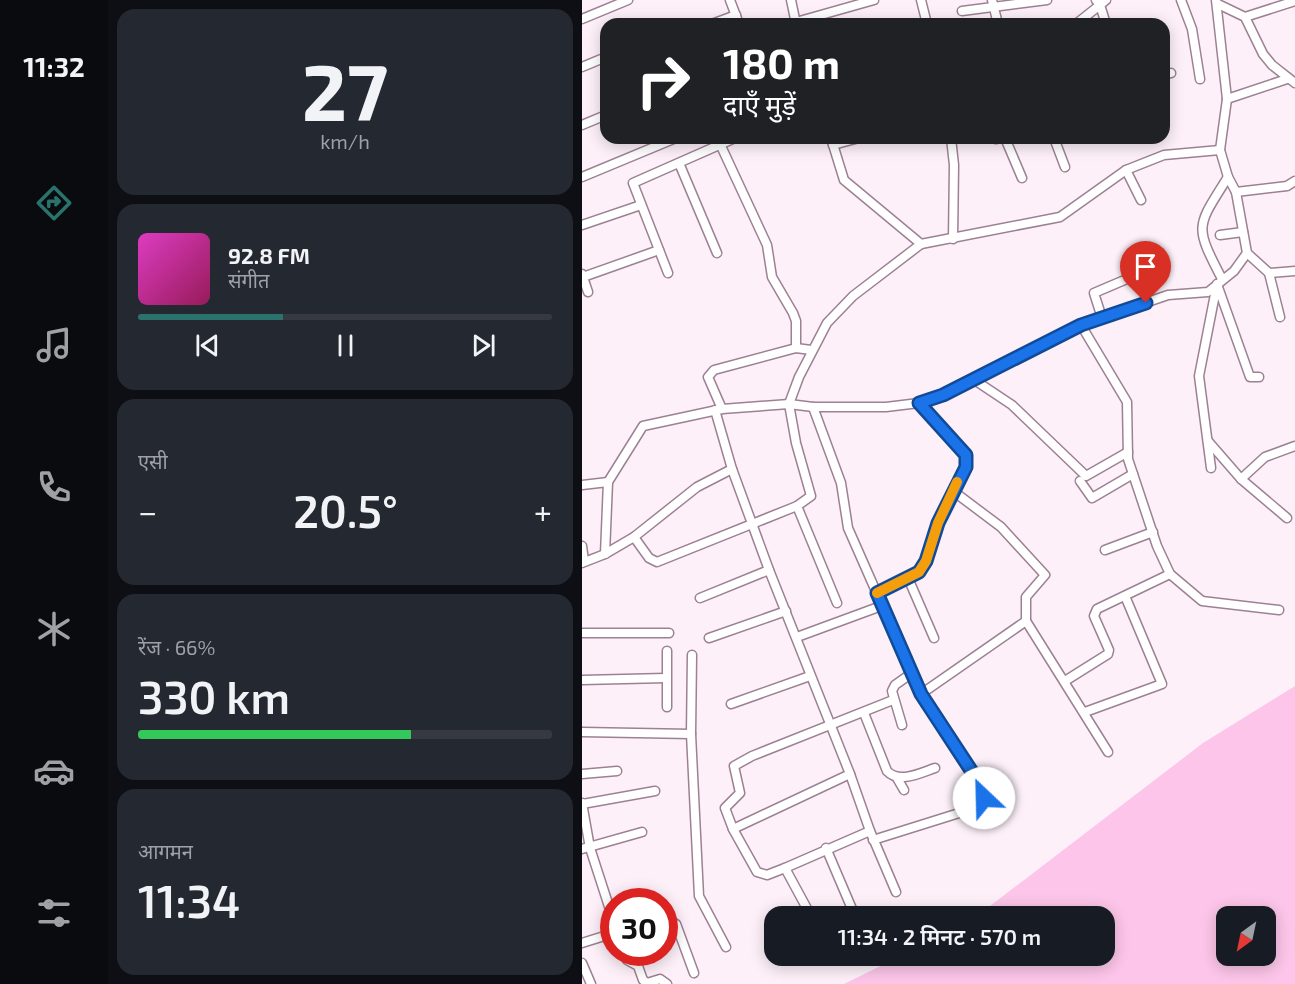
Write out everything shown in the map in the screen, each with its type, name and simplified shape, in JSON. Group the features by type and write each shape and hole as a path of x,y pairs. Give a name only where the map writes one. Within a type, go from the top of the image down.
{"street":[{"path":"582,19 628,0"},
{"path":"730,0 736,18"},
{"path":"791,0 793,18"},
{"path":"811,18 874,0"},
{"path":"921,0 926,18"},
{"path":"962,11 993,4 1047,0"},
{"path":"1181,0 1192,29 1200,79"},
{"path":"1245,17 1295,1"},
{"path":"1083,18 1101,2 1105,18"},
{"path":"1217,2 1245,17 1263,54 1291,81"},
{"path":"1217,2 1227,99 1220,150 1228,177 1236,192 1247,253 1269,273 1280,317"},
{"path":"582,67 600,60"},
{"path":"1227,99 1291,81"},
{"path":"582,125 600,118"},
{"path":"582,177 662,144"},
{"path":"668,273 633,183 721,144"},
{"path":"729,144 769,251 772,277 796,321 796,348"},
{"path":"833,144 844,180 921,244"},
{"path":"952,144 954,165 953,239"},
{"path":"1003,144 1022,178"},
{"path":"1056,144 1065,167"},
{"path":"634,537 649,558 657,562 808,501 811,489 796,443 789,404 810,350 826,323 853,296 921,244 1060,217 1126,170 1164,155 1220,150"},
{"path":"679,163 717,254"},
{"path":"1126,170 1141,200"},
{"path":"1228,177 1203,216 1202,240 1220,281 1250,377 1259,377"},
{"path":"1236,192 1287,186 1295,181"},
{"path":"582,225 641,205"},
{"path":"1220,235 1243,232"},
{"path":"588,292 582,275 659,250"},
{"path":"604,554 608,482 643,426 718,410 789,404 813,407 886,407 919,403 974,380 1081,325 1168,296 1208,292 1234,271 1247,253"},
{"path":"1102,318 1094,294 1148,270"},
{"path":"1269,273 1295,271"},
{"path":"1211,468 1199,376 1220,281"},
{"path":"1081,325 1127,402 1128,452 1133,474 1170,574 1202,601 1279,610"},
{"path":"810,350 796,348 714,370 708,378 732,470 810,676 850,774 873,840 896,892"},
{"path":"974,380 1012,405 1086,476 1128,452"},
{"path":"877,593 919,572 926,561 953,491 966,467 966,455 919,403"},
{"path":"813,407 841,483 848,528 884,605 921,694 980,784 988,810"},
{"path":"1207,440 1241,479 1287,518"},
{"path":"1241,479 1265,457 1295,446"},
{"path":"582,546 583,562 604,554 634,537 697,487 732,470"},
{"path":"1080,481 1092,498 1133,474"},
{"path":"582,484 608,482"},
{"path":"953,491 1001,527 1045,575 1026,597 1026,621 1108,752"},
{"path":"797,506 837,603"},
{"path":"1105,550 1153,532"},
{"path":"700,598 769,570"},
{"path":"1065,681 1108,654 1094,612 1170,574"},
{"path":"908,578 934,638"},
{"path":"1085,712 1162,684 1125,596"},
{"path":"799,642 884,605"},
{"path":"709,638 786,611"},
{"path":"921,694 1026,621"},
{"path":"582,633 669,633"},
{"path":"667,651 667,707"},
{"path":"692,655 691,734 699,896 726,947"},
{"path":"902,725 891,691 895,685 912,673"},
{"path":"731,704 810,676"},
{"path":"582,680 666,678"},
{"path":"870,831 767,875 757,872 733,829 725,808 740,793 734,766 752,756 893,700"},
{"path":"864,713 887,771 897,778 904,790"},
{"path":"582,732 691,734"},
{"path":"897,778 935,768"},
{"path":"582,774 617,771"},
{"path":"733,829 850,774"},
{"path":"601,888 586,848 582,803 655,791"},
{"path":"873,840 972,809 984,798"},
{"path":"586,848 642,832"},
{"path":"826,848 851,906"},
{"path":"785,867 806,906"},
{"path":"678,929 694,973"},
{"path":"582,943 600,937"},
{"path":"582,963 591,984"},
{"path":"638,966 643,980 647,983 660,979 667,984"}],"shaded area":[{"path":"1295,686 1295,984 844,984 881,966 1115,966 1115,906 990,906 1203,743"}],"slow traffic":[{"path":"877,593 919,572 926,561 938,523 957,482"}],"route":[{"path":"984,798 980,784 921,694 877,593 919,572 926,561 938,523 966,467 966,455 919,403 943,395 1081,325 1146,303"}]}
